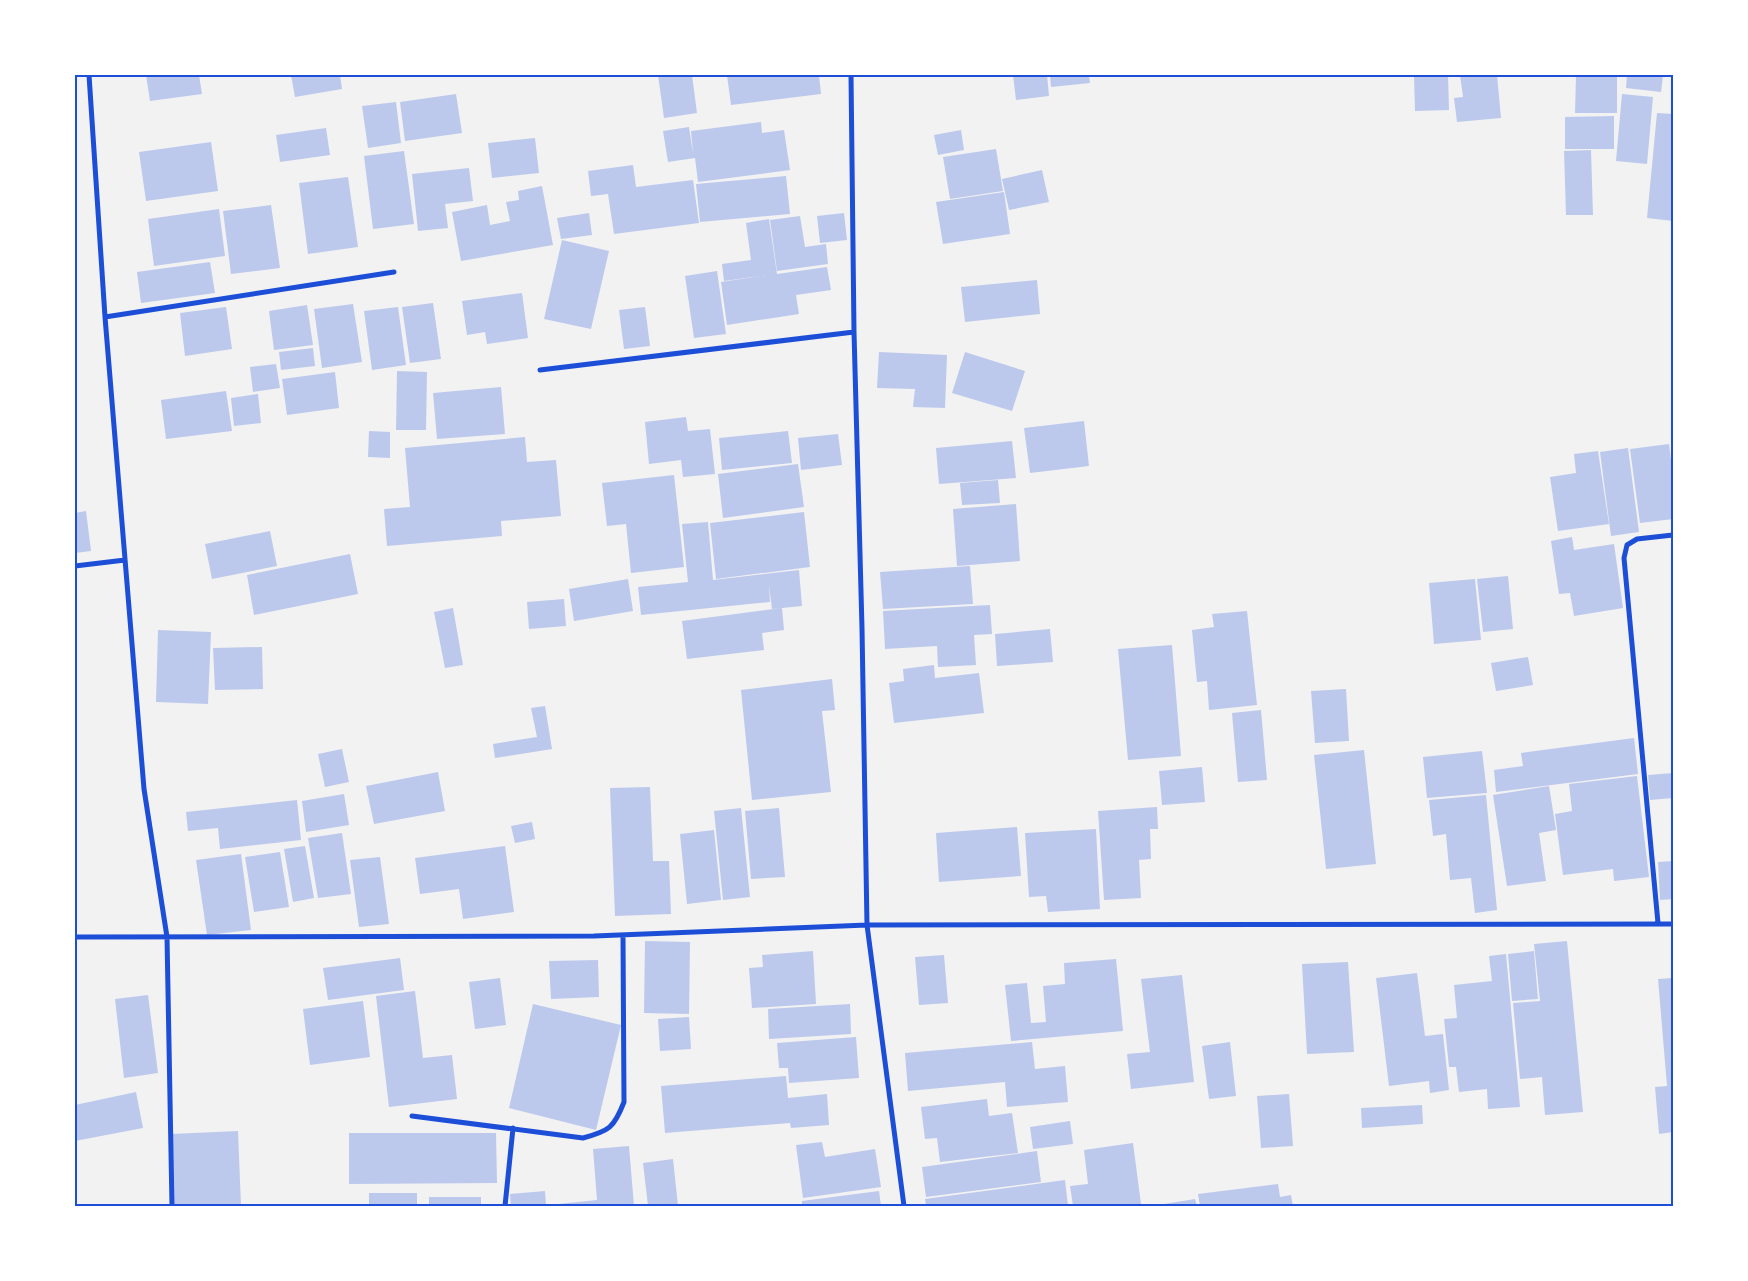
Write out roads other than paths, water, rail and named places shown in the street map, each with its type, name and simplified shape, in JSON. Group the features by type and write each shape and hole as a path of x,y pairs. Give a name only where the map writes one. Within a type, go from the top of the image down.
{"street":[{"path":"89,75 105,317 144,789 167,937 172,1206"},
{"path":"851,75 854,332 862,628 867,925 904,1206"},
{"path":"105,317 394,272"},
{"path":"540,370 854,332"},
{"path":"1658,924 1624,558 1627,545 1637,539 1673,535"},
{"path":"75,566 125,560"},
{"path":"75,937 623,935 867,925 1673,924"},
{"path":"412,1116 583,1138 604,1132 617,1120 624,1102 623,935"},
{"path":"505,1206 513,1128"}]}
